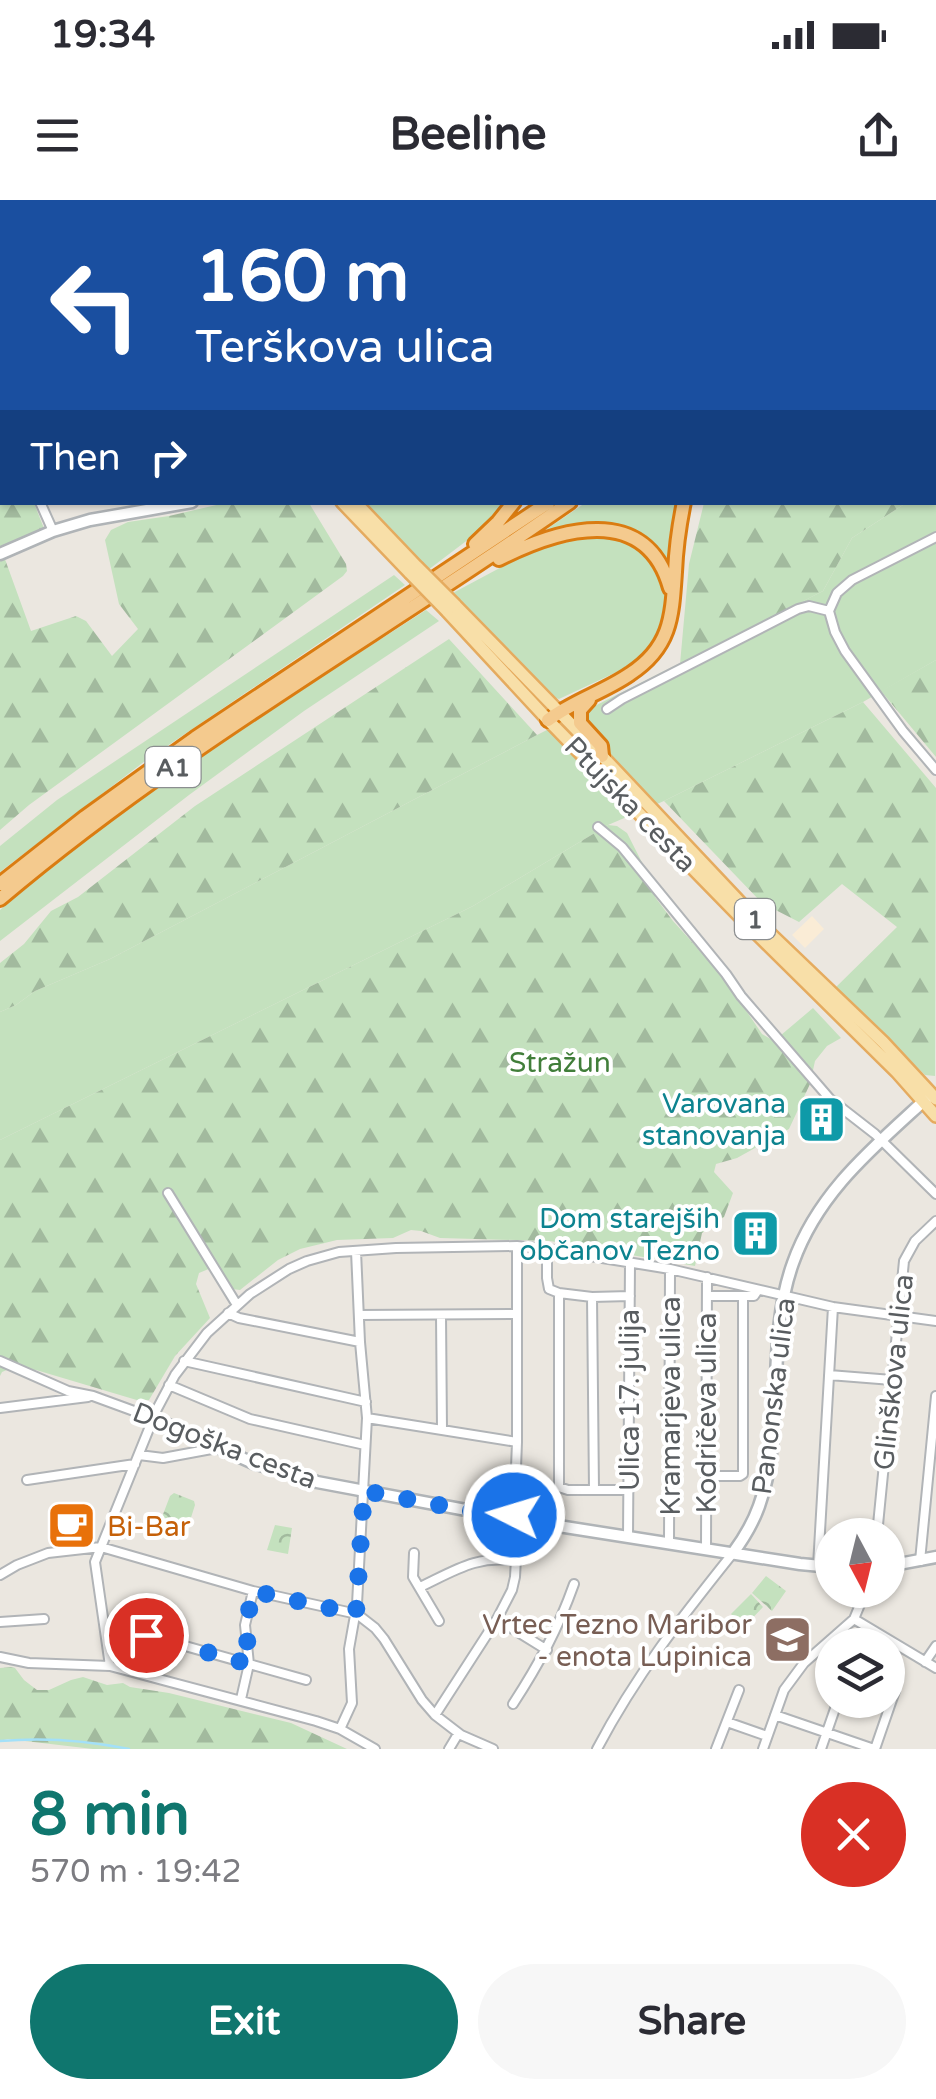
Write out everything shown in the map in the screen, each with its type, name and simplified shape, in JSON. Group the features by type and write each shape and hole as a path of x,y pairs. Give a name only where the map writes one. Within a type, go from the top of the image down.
{"highway":[{"path":"511,505 482,539 458,557 458,572 475,574 509,554 566,533 588,529 619,531 639,541 659,560 673,601"},
{"name":"A1","path":"0,899 90,828 458,572 546,505"},
{"name":"A1","path":"0,884 195,738 565,505"},
{"path":"554,716 629,676 652,657 666,636 672,615 683,505"},
{"path":"602,690 580,710 579,716 585,730 601,746 602,756"}],"main road":[{"name":"Ptujska cesta","path":"345,505 451,608 763,940 897,1072 931,1096"},
{"name":"Ptujska cesta","path":"358,505 414,570"},
{"name":"Ptujska cesta","path":"554,716 602,756 754,917 883,1042 931,1096 936,1116"}],"street":[{"path":"41,505 54,531"},
{"path":"0,554 90,520 165,505"},
{"path":"936,537 852,580 837,593 829,610 834,632 845,651 936,770"},
{"path":"608,709 798,609 808,606 829,610"},
{"path":"598,827 630,857 830,1099 859,1119 936,1194"},
{"name":"Panonska ulica","path":"597,1749 630,1688 734,1553 753,1522 767,1480 784,1297 791,1267 814,1218 846,1174 931,1096"},
{"path":"168,1193 237,1304"},
{"name":"Glinškova ulica","path":"879,1518 904,1262 915,1241 936,1221"},
{"path":"435,1715 512,1590 517,1561 516,1246"},
{"path":"110,1666 95,1562 169,1385 207,1333 237,1304 289,1269 322,1255 547,1248 670,1268 833,1307 936,1321"},
{"path":"547,1248 548,1286 552,1291 592,1297 630,1296"},
{"path":"340,1730 352,1703 348,1649 356,1614 368,1418 356,1251"},
{"name":"Ulica 17. julija","path":"628,1537 630,1263"},
{"name":"Kramarjeva ulica","path":"669,1543 670,1268"},
{"name":"Kodričeva ulica","path":"706,1549 708,1276"},
{"path":"706,1296 754,1296 758,1290"},
{"path":"559,1293 559,1487 629,1490"},
{"path":"592,1297 594,1490"},
{"path":"706,1476 744,1474 743,1297"},
{"path":"821,1518 833,1307"},
{"path":"228,1313 360,1342"},
{"path":"360,1314 516,1314"},
{"path":"441,1315 442,1430"},
{"name":"Dogoška cesta","path":"0,1361 68,1391 153,1418 217,1448 299,1478 516,1520 815,1566"},
{"path":"184,1361 366,1402"},
{"path":"829,1375 892,1380"},
{"path":"169,1385 250,1419 366,1445"},
{"name":"Dogoška cesta","path":"0,1408 93,1396"},
{"path":"920,1561 936,1396"},
{"path":"368,1418 517,1442"},
{"path":"27,1480 217,1448"},
{"path":"0,1575 48,1553 101,1546 253,1591 356,1614 384,1639 435,1715 458,1734 492,1749"},
{"path":"414,1553 413,1577 439,1621"},
{"path":"905,1563 936,1557"},
{"path":"420,1587 478,1560 517,1561"},
{"path":"513,1704 547,1650 574,1584"},
{"path":"241,1700 249,1664 246,1625 253,1591"},
{"path":"763,1749 784,1690 794,1674 854,1619 859,1608"},
{"path":"0,1622 44,1619"},
{"path":"497,1619 547,1650"},
{"path":"854,1619 936,1668"},
{"path":"146,1635 306,1680"},
{"path":"925,1662 936,1646"},
{"path":"0,1657 29,1663 110,1666 340,1730 376,1749"},
{"path":"716,1749 740,1690"},
{"path":"775,1715 875,1749 886,1718"},
{"path":"821,1749 831,1718"},
{"path":"727,1722 768,1736"},
{"path":"449,1749 458,1734"}],"shaded area":[{"path":"812,916 824,929 805,948 792,935"}],"green space":[{"path":"0,505 35,505 45,531 2,551 31,631 76,616 86,621 112,656 138,629 119,604 105,540 111,530 128,522 216,505 310,505 346,564 343,576 0,830"},
{"path":"365,505 507,505 490,523 428,570"},
{"path":"582,505 681,505 671,580 626,530 531,540"},
{"path":"703,505 903,505 852,538 823,591 680,664 689,564"},
{"path":"903,505 936,505 936,660 863,702 608,825 473,906 0,1140 0,1012 823,591 852,538"},
{"path":"585,533 628,537 657,562 669,600 659,639 636,663 559,699 548,695 451,594 527,551"},
{"path":"394,575 405,585 145,761 0,872 0,846 57,800"},
{"path":"426,610 439,621 304,711 0,941 0,910 50,869 208,753"},
{"path":"449,639 537,735 110,959 35,991 0,1012 0,963 24,944 51,911 78,897 195,806"},
{"path":"936,660 936,757 881,691"},
{"path":"863,702 936,788 935,1076 925,1075 835,988 897,927 842,884 799,922 762,903 664,801"},
{"name":"Stražun","path":"608,825 627,833 653,884 655,897 722,975 762,1034 774,1041 813,1008 841,1038 827,1046 815,1061 810,1084 789,1129 737,1158 716,1164 714,1172 733,1193 724,1217 702,1233 695,1266 550,1241 440,1238 411,1230 393,1238 337,1240 300,1249 278,1260 240,1290 232,1289 211,1268 199,1273 196,1284 210,1318 175,1356 149,1400 140,1401 36,1370 9,1369 0,1376 0,1140 473,906"},
{"path":"174,1493 194,1501 188,1527 162,1517"},
{"path":"275,1525 292,1528 288,1554 267,1550"},
{"path":"766,1576 786,1591 772,1611 752,1593"},
{"path":"751,1594 763,1607 744,1627 731,1614"},
{"path":"11,1667 37,1690 49,1690 83,1677 107,1685 123,1683 291,1723 347,1749 93,1749 0,1741 0,1668"}],"waterway":[{"path":"0,1741 65,1740 129,1749"}],"place":[{"name":"Varovana stanovanja","path":"821,1119"},
{"name":"Dom starejših občanov Tezno","path":"755,1234"},
{"name":"Bi-Bar","path":"72,1526"},
{"name":"Vrtec Tezno Maribor - enota Lupinica","path":"787,1640"}],"route":[{"path":"146,1635 249,1664 245,1636 253,1591 356,1614 364,1491 514,1519 514,1515"}]}
